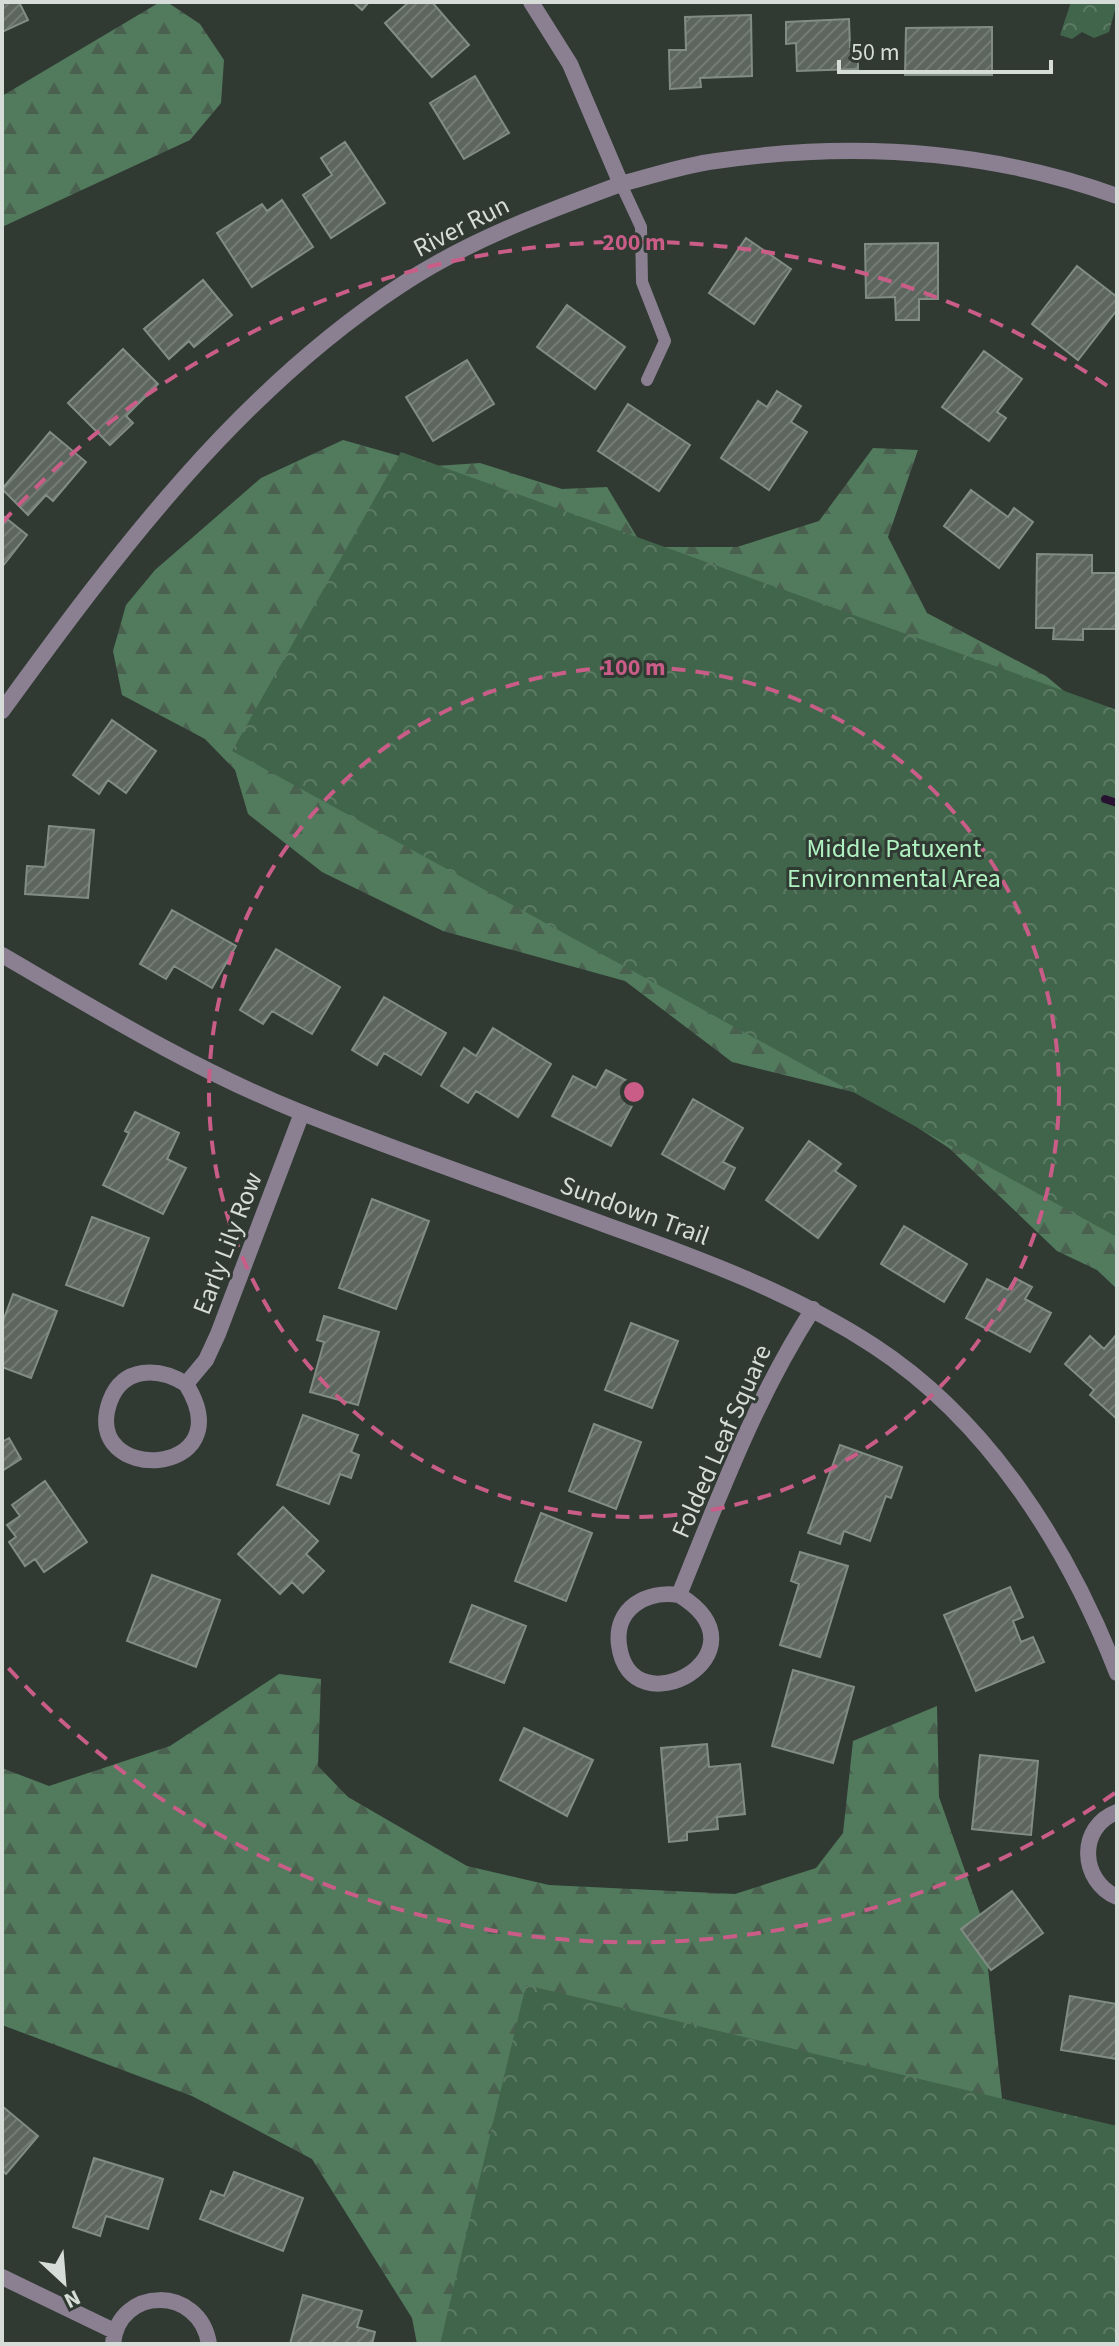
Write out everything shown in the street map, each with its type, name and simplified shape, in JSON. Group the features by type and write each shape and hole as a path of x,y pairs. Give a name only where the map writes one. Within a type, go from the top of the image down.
{"street":[{"path":"531,2 570,64 621,184"},
{"name":"River Run","path":"2,711 139,529 197,463 316,350 402,284 459,251 527,219 621,184 712,161 860,149 924,151 988,161 1064,177 1117,196"},
{"name":"Sundown Trail","path":"2,955 155,1045 222,1080 302,1113 727,1269 813,1309 875,1347 916,1378 988,1450 1054,1541 1080,1586 1117,1673"},
{"name":"Early Lily Row","path":"186,1384 206,1360 218,1334 302,1113"},
{"name":"Folded Leaf Square","path":"679,1595 740,1444 790,1345 813,1309"},
{"path":"146,1371 168,1373 186,1384 197,1402 199,1417 196,1434 186,1449 169,1460 153,1463 136,1460 120,1449 109,1432 107,1410 114,1391 127,1378 146,1371"},
{"path":"663,1593 679,1595 696,1605 708,1625 710,1643 703,1663 690,1676 674,1683 652,1683 626,1665 619,1648 619,1632 631,1606 642,1598 663,1593"},
{"path":"1117,1812 1099,1824 1087,1847 1088,1864 1095,1880 1117,1897"},
{"path":"2,2277 113,2337 126,2312 149,2300 171,2300 190,2309 202,2320 209,2344"}],"lane":[{"path":"621,184 641,227 642,282 665,341 647,380"}],"green space":[{"path":"160,2 167,2 200,24 224,60 221,103 190,140 2,227 2,96"},
{"path":"1071,2 1117,2 1109,32 1094,38 1082,32 1072,39 1060,35"},
{"name":"Middle Patuxent Environmental Area","path":"343,440 435,466 480,463 562,489 607,487 643,547 737,547 819,521 873,448 918,450 888,537 927,613 1046,676 1117,735 1117,1289 1097,1270 1057,1251 949,1148 869,1096 732,1062 625,981 443,931 322,872 248,814 235,770 205,739 122,695 113,651 126,605 155,570 261,478"},
{"name":"Middle Patuxent Environmental Area","path":"401,452 1117,710 1117,1237 232,751"},
{"path":"279,1674 321,1679 318,1766 348,1797 467,1866 549,1885 735,1894 816,1868 843,1833 853,1741 937,1706 939,1797 983,1922 1007,2145 1117,2344 417,2344 412,2318 312,2159 192,2096 2,2025 2,1768 49,1786 170,1746"},
{"path":"526,1985 1117,2126 1117,2344 440,2344"}],"building":[{"path":"2,2 19,2 28,20 2,32"},
{"path":"353,2 369,2 362,10"},
{"path":"409,2 432,2 469,45 432,77 385,23"},
{"path":"751,15 752,76 700,78 701,87 670,89 669,50 686,50 685,17"},
{"path":"849,19 850,47 858,47 858,69 797,71 796,43 786,44 786,22"},
{"path":"992,27 992,75 905,75 906,28"},
{"path":"475,76 509,133 464,159 430,103"},
{"path":"345,142 385,203 331,238 303,195 332,175 321,158"},
{"path":"282,200 313,247 252,287 217,233 262,204 267,211"},
{"path":"746,238 791,269 754,324 709,293"},
{"path":"938,243 938,299 919,299 919,320 896,320 895,297 866,298 865,244"},
{"path":"1077,266 1117,297 1117,310 1078,360 1032,324"},
{"path":"203,280 232,315 194,347 189,341 169,359 144,329"},
{"path":"567,305 625,347 595,389 537,347"},
{"path":"123,349 158,384 126,416 133,423 110,445 68,403"},
{"path":"984,351 1022,379 997,412 1006,418 989,441 942,407"},
{"path":"467,360 494,404 433,441 406,397"},
{"path":"777,391 801,406 791,422 807,432 769,490 721,458 758,401 767,407"},
{"path":"628,404 690,445 659,491 598,451"},
{"path":"50,432 86,462 53,501 46,495 28,515 2,489"},
{"path":"971,490 1008,517 1014,508 1033,522 999,568 944,526"},
{"path":"2,515 27,535 2,567"},
{"path":"1037,554 1092,555 1092,573 1117,573 1117,629 1083,629 1083,640 1053,639 1054,628 1036,628"},
{"path":"112,720 156,751 126,793 108,780 99,794 73,775"},
{"path":"49,826 94,830 88,898 25,894 27,866 45,867"},
{"path":"172,910 236,946 212,988 174,966 166,979 140,964"},
{"path":"276,949 340,987 312,1034 272,1011 263,1024 240,1010"},
{"path":"384,997 446,1033 421,1075 384,1053 377,1065 352,1050"},
{"path":"493,1028 551,1064 518,1117 476,1091 468,1103 441,1086 464,1048 476,1056"},
{"path":"606,1070 635,1085 625,1102 632,1106 611,1146 552,1116 573,1076 596,1088"},
{"path":"693,1099 743,1128 723,1162 735,1168 724,1189 662,1154"},
{"path":"135,1112 179,1133 167,1159 186,1168 163,1214 103,1185 129,1133 125,1131"},
{"path":"809,1141 841,1164 835,1171 856,1186 818,1238 766,1200"},
{"path":"372,1199 429,1221 396,1309 339,1288"},
{"path":"92,1217 149,1238 123,1306 66,1285"},
{"path":"904,1226 967,1264 944,1302 881,1264"},
{"path":"1015,1278 1032,1287 1025,1299 1051,1313 1030,1352 966,1318 987,1279 1008,1290"},
{"path":"13,1294 57,1311 31,1378 2,1367 2,1324"},
{"path":"324,1316 379,1332 358,1405 310,1392 324,1342 317,1340"},
{"path":"631,1323 678,1341 652,1408 605,1390"},
{"path":"1117,1334 1117,1419 1090,1395 1094,1390 1065,1364 1090,1336 1104,1349"},
{"path":"303,1415 358,1435 351,1452 359,1455 351,1478 340,1474 329,1504 277,1485"},
{"path":"594,1424 641,1442 616,1509 569,1491"},
{"path":"9,1438 21,1459 2,1471 2,1442"},
{"path":"840,1445 902,1467 891,1498 886,1496 870,1541 844,1531 840,1544 808,1533"},
{"path":"45,1481 87,1542 44,1572 35,1559 25,1566 9,1542 16,1537 7,1525 20,1516 12,1505"},
{"path":"283,1507 318,1541 306,1554 324,1571 303,1593 292,1582 280,1594 238,1554"},
{"path":"541,1513 592,1533 566,1601 515,1581"},
{"path":"800,1552 848,1566 820,1657 780,1645 799,1584 791,1581"},
{"path":"152,1575 220,1600 196,1667 127,1641"},
{"path":"1010,1587 1023,1617 1013,1621 1021,1642 1033,1637 1044,1662 976,1691 944,1615"},
{"path":"472,1605 526,1626 504,1683 450,1662"},
{"path":"793,1670 854,1687 833,1763 772,1746"},
{"path":"524,1728 593,1760 567,1816 500,1780"},
{"path":"707,1744 709,1767 740,1764 745,1814 717,1817 718,1829 687,1832 687,1840 669,1842 661,1748"},
{"path":"980,1755 1038,1761 1031,1835 972,1829"},
{"path":"1012,1891 1043,1933 991,1970 961,1929"},
{"path":"1070,1996 1117,2004 1117,2059 1061,2050"},
{"path":"2,2106 38,2136 6,2174 2,2170"},
{"path":"94,2158 163,2179 148,2229 106,2216 100,2236 73,2227"},
{"path":"234,2172 303,2198 283,2251 200,2219 211,2191 224,2196"},
{"path":"303,2295 362,2311 357,2327 375,2332 372,2344 290,2344"}],"waterway":[{"path":"1105,799 1117,803"}]}
